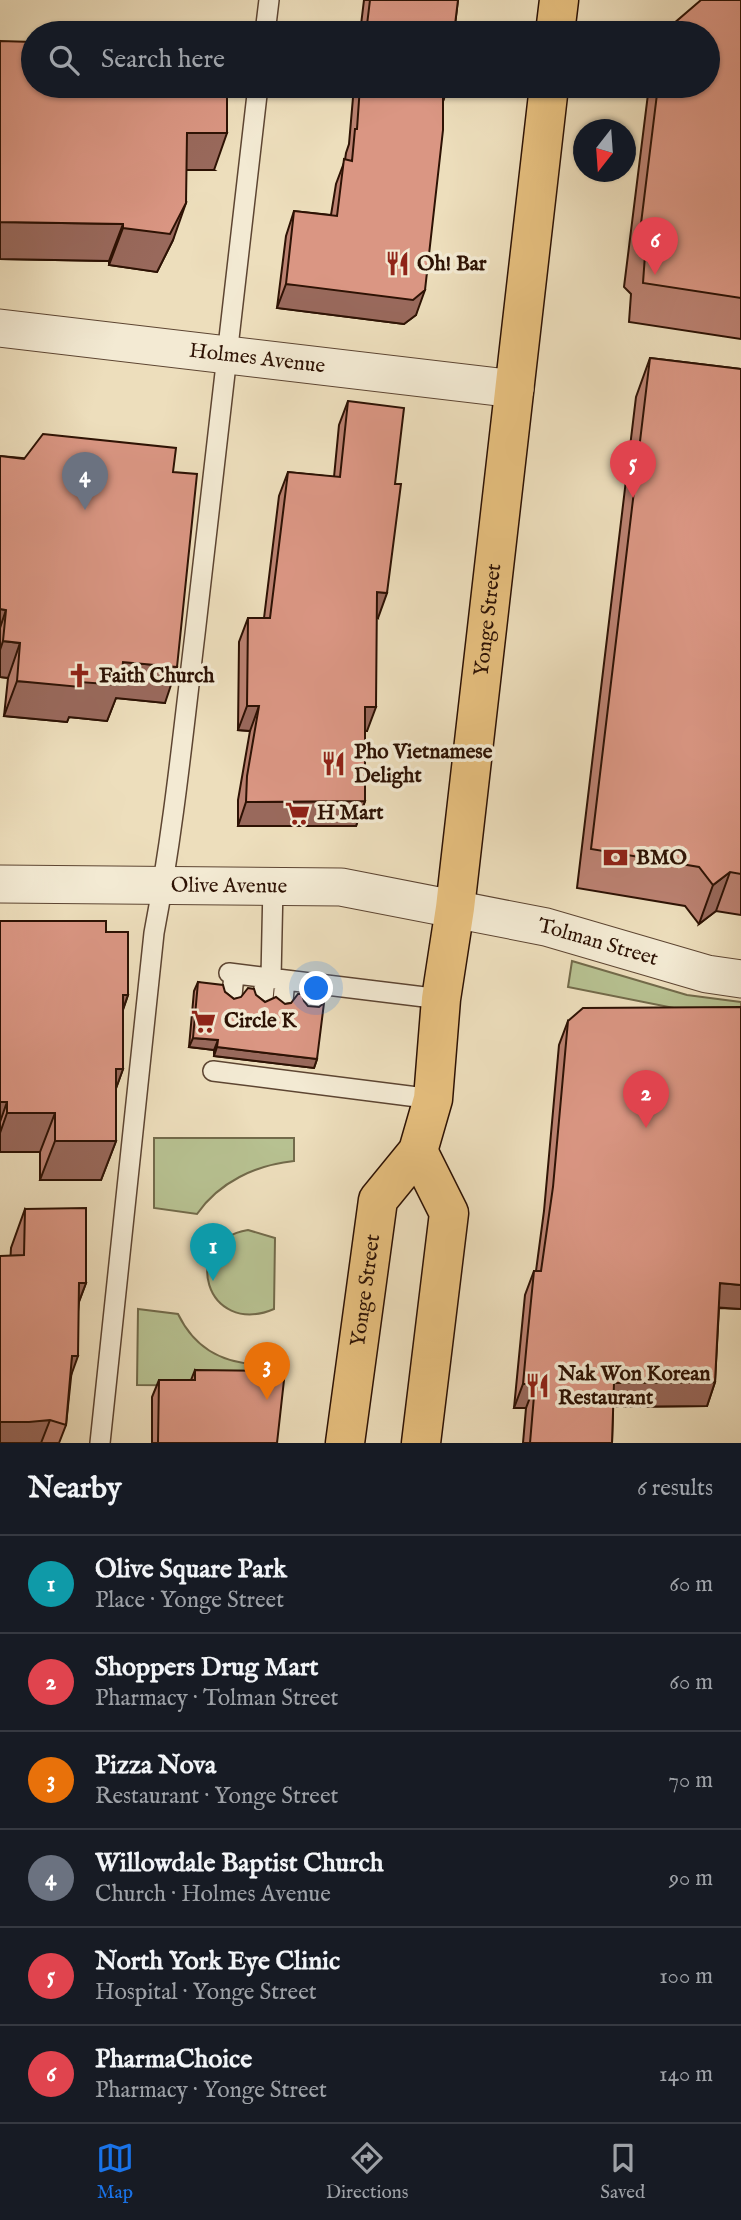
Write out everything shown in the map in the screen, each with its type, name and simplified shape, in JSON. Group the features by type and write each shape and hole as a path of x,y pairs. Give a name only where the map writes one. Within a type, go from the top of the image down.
{"main road":[{"path":"556,21 559,0"},
{"name":"Yonge Street","path":"345,1443 378,1200 418,1151 433,1099 441,999 455,908 548,98"},
{"path":"418,1151 449,1213 421,1443"}],"street":[{"name":"Holmes Avenue","path":"0,328 514,389"},
{"name":"Olive Avenue","path":"0,884 341,887 455,908"},
{"name":"Tolman Street","path":"455,908 553,929 707,974 741,979"}],"lane":[{"path":"266,21 269,0"},
{"path":"100,1443 154,933 163,884 257,98"},
{"path":"273,886 273,1000"},
{"path":"232,996 232,974 441,999"},
{"path":"311,1005 313,983"},
{"path":"221,1067 303,1074 433,1099"}],"green space":[{"path":"572,961 687,995 741,1002 741,1015 704,1014 568,987"},
{"path":"154,1138 294,1138 294,1161 266,1166 227,1184 197,1214 154,1208"},
{"path":"248,1230 275,1238 274,1309 250,1314 231,1311 217,1300 209,1285 208,1268 213,1251 226,1238"},
{"path":"138,1309 178,1314 194,1338 226,1359 267,1364 268,1386 137,1385"}],"building":[{"path":"370,0 458,0 455,21 367,21"},
{"path":"701,0 741,0 741,298 643,283 645,255 638,248 657,98 720,98 720,21 677,21"},
{"path":"0,41 21,42 21,98 227,98 227,133 187,133 186,203 170,234 123,228 123,224 0,222"},
{"path":"359,98 443,98 443,130 425,290 413,300 286,284 294,211 337,216 344,159 352,161"},
{"path":"650,358 741,369 741,874 730,872 713,885 699,867 591,849"},
{"path":"348,401 404,408 395,484 401,484 387,593 377,592 376,707 365,707 365,801 246,802 247,776 259,706 247,706 248,618 270,618 288,472 340,477"},
{"path":"43,434 176,448 173,472 197,474 177,667 123,662 120,685 80,682 80,687 17,681 20,643 3,641 6,610 0,609 0,456 24,459"},
{"path":"0,921 106,921 106,932 128,932 128,995 123,995 123,1069 116,1069 116,1141 55,1141 55,1113 7,1113 7,1102 0,1102"},
{"path":"198,982 223,985 225,992 234,999 241,997 248,988 254,989 256,995 265,1002 276,997 285,1004 291,1003 298,994 302,994 308,1006 319,1007 324,1003 317,1059 217,1047 218,1040 193,1038"},
{"path":"741,1007 741,1285 720,1283 715,1382 614,1383 612,1443 530,1443 535,1384 523,1384 534,1271 541,1271 553,1187 568,1021 583,1008"},
{"path":"86,1208 86,1283 79,1283 78,1356 72,1356 66,1425 50,1420 0,1422 0,1256 24,1255 25,1209"},
{"path":"195,1370 285,1371 277,1443 158,1443 159,1380 195,1380"}],"place":[{"name":"Oh! Bar","path":"397,264"},
{"name":"PharmaChoice","path":"655,275"},
{"name":"North York Eye Clinic","path":"633,498"},
{"name":"Willowdale Baptist Church","path":"85,510"},
{"name":"Faith Church","path":"79,676"},
{"name":"Pho Vietnamese Delight","path":"334,764"},
{"name":"H Mart","path":"297,813"},
{"name":"BMO","path":"616,858"},
{"name":"Circle K","path":"204,1021"},
{"name":"Shoppers Drug Mart","path":"646,1128"},
{"name":"Olive Square Park","path":"213,1281"},
{"name":"Nak Won Korean Restaurant","path":"538,1386"},
{"name":"Pizza Nova","path":"267,1400"}]}
